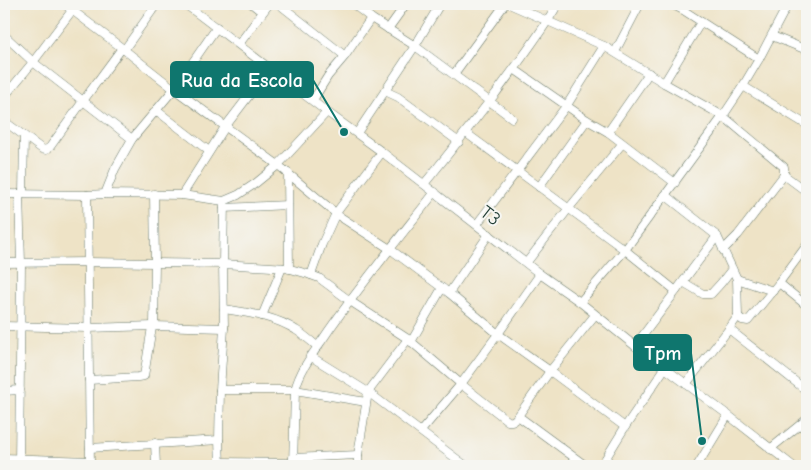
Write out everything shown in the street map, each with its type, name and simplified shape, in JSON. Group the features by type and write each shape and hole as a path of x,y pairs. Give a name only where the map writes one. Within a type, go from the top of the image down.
{"street":[{"path":"64,4 75,7 123,49 278,165 336,214 390,249 498,334 625,427"},
{"path":"4,121 42,149 46,150 50,147 83,100 157,4"},
{"name":"T3","path":"185,4 435,192 540,274 580,302 635,346 728,415 791,466"},
{"path":"252,4 262,12"},
{"path":"239,44 269,4"},
{"path":"278,4 345,56"},
{"path":"352,4 454,74 512,118"},
{"path":"388,29 406,4"},
{"path":"357,133 440,4"},
{"path":"454,74 507,4 548,20 604,46 723,116 784,167 784,175 738,235 723,250"},
{"path":"424,184 459,142 514,69 558,4"},
{"path":"615,52 640,4"},
{"path":"671,4 685,7 701,22 759,59"},
{"path":"580,302 625,250 723,116 759,59 788,4"},
{"path":"4,97 75,7"},
{"path":"313,100 328,76 345,56 371,18"},
{"path":"664,83 701,22"},
{"path":"105,194 114,169 132,139 174,89 217,27"},
{"path":"4,35 33,62 132,139"},
{"path":"772,36 807,50"},
{"path":"477,224 567,106 604,46"},
{"path":"182,195 225,127 270,68"},
{"path":"514,69 587,120 608,132 675,182"},
{"path":"608,132 649,73"},
{"path":"743,86 807,125"},
{"path":"385,91 398,97 459,142"},
{"path":"156,110 209,151"},
{"path":"224,204 256,183 278,165 327,112"},
{"path":"539,186 587,120"},
{"path":"466,133 625,250 676,291"},
{"path":"19,462 21,194 24,136"},
{"path":"527,262 568,208 622,144"},
{"path":"311,275 322,244 336,214 382,152"},
{"path":"262,316 286,268 288,173"},
{"path":"784,175 807,192"},
{"path":"293,462 295,390 310,356 350,301 435,192"},
{"path":"4,194 88,196 105,194 182,195 224,204 288,205"},
{"path":"89,380 144,376 153,327 155,263 154,194"},
{"path":"665,195 717,236 737,279 738,316 686,384"},
{"path":"4,458 19,462 90,463 88,196"},
{"path":"224,204 224,328 220,390 220,464 293,462 358,455"},
{"path":"358,466 368,392 489,234"},
{"path":"635,346 717,236"},
{"path":"738,316 742,320 748,321 807,246"},
{"path":"4,263 223,264 286,268 311,275 319,278 409,340 460,384 511,422 518,416 550,371 596,315"},
{"path":"683,282 703,294 711,294 732,269"},
{"path":"421,431 498,334 540,274"},
{"path":"737,279 773,291"},
{"path":"779,284 807,306"},
{"path":"224,308 262,316 295,329 318,347"},
{"path":"4,326 224,328"},
{"path":"729,329 807,391"},
{"path":"310,356 368,392 466,466"},
{"path":"601,466 665,368"},
{"path":"4,391 20,390"},
{"path":"220,390 295,390 366,402"},
{"path":"696,466 728,415"},
{"path":"518,416 586,466"},
{"path":"770,449 807,419"},
{"path":"90,448 219,440"},
{"path":"155,443 156,466"}],"place":[{"name":"Rua da Escola","path":"344,132"},
{"name":"Tpm","path":"702,441"}]}
